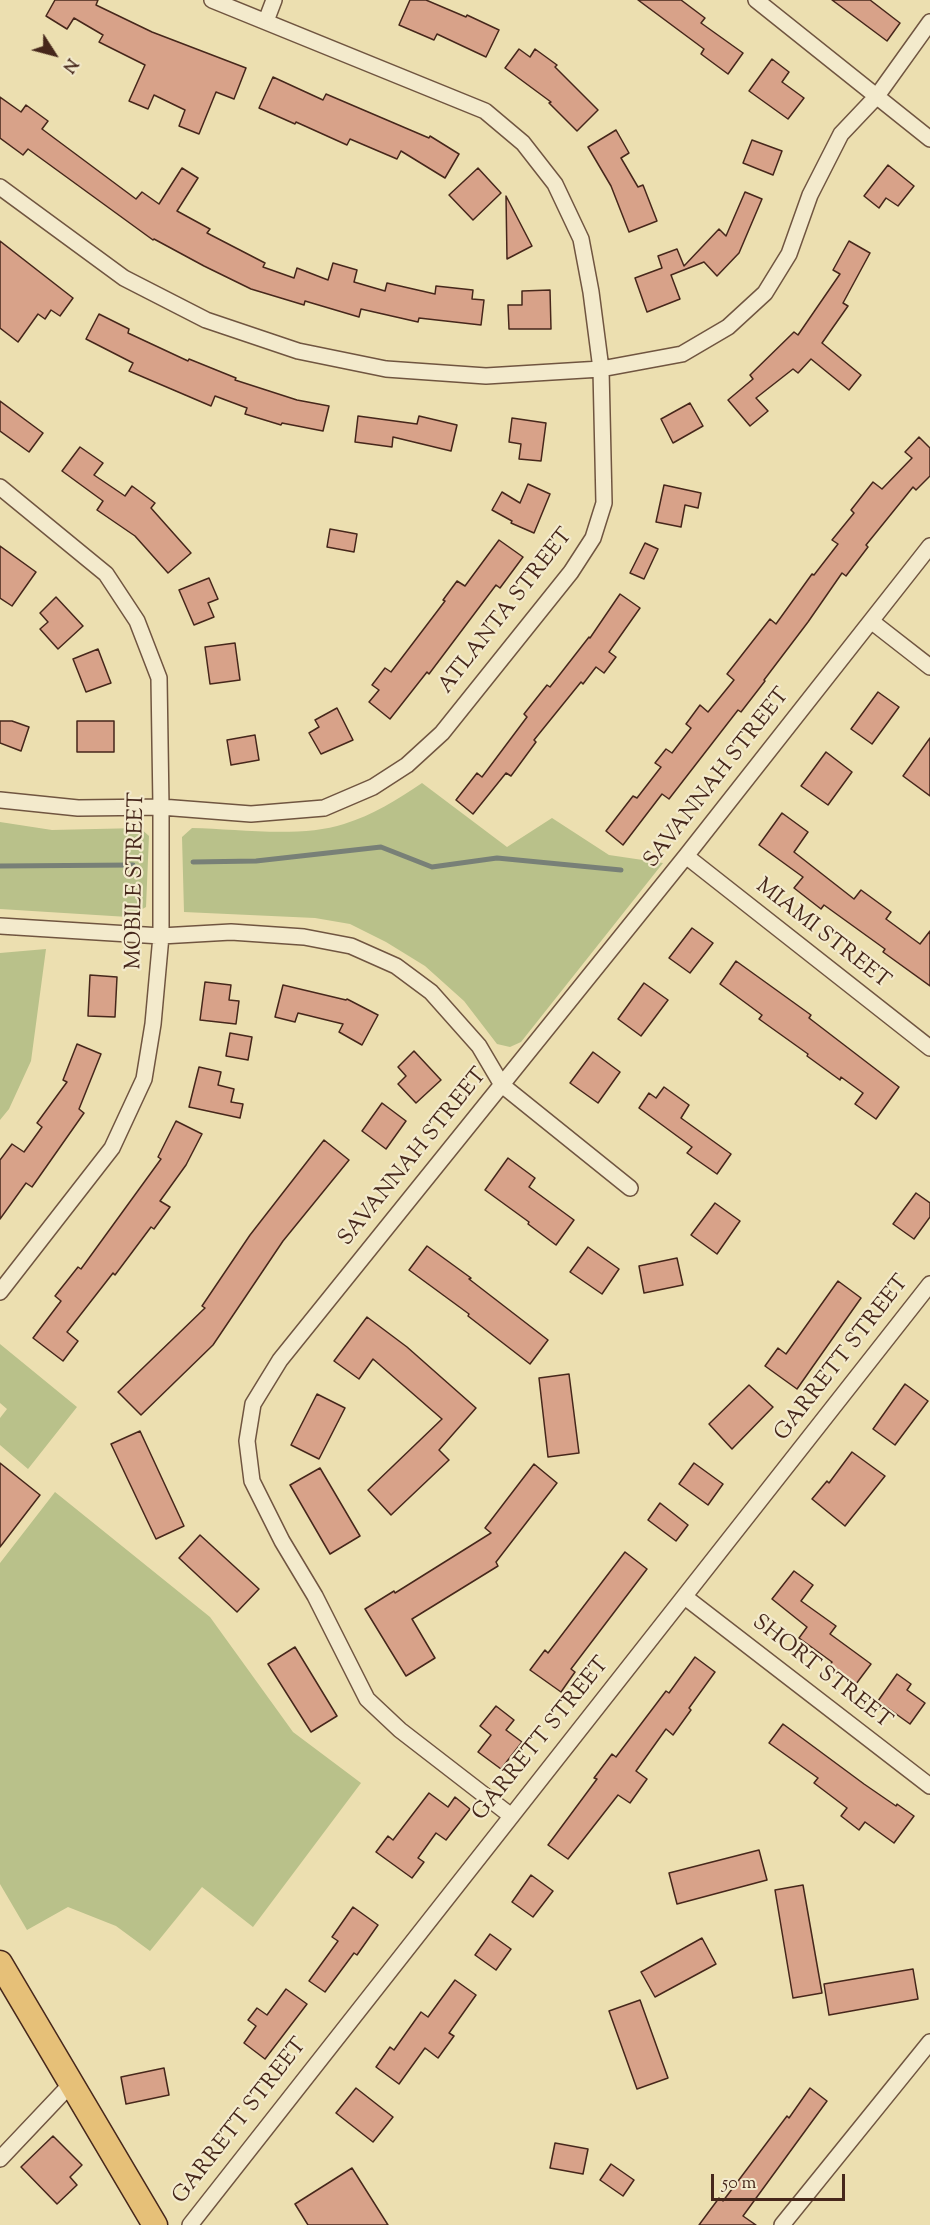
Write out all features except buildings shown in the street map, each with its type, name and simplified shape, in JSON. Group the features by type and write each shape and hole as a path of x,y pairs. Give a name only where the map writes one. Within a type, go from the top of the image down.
{"main road":[{"path":"0,1963 155,2225"}],"street":[{"name":"ATLANTA STREET","path":"0,800 78,808 161,807 251,813 324,808 373,787 407,765 442,733 571,572 593,538 604,503 601,369 591,292 581,239 555,184 523,143 485,111 212,0"},
{"path":"266,21 274,0"},
{"path":"756,0 930,139"},
{"path":"0,186 124,278 206,320 298,351 386,369 486,376 601,369 682,354 728,327 765,293 789,254 810,195 841,134 877,96 930,22"},
{"name":"MOBILE STREET","path":"0,487 106,574 137,621 159,678 161,807 161,936 153,1024 144,1079 112,1148 0,1292"},
{"name":"SAVANNAH STREET","path":"510,1815 400,1730 367,1699 311,1589 282,1541 252,1482 247,1441 254,1404 280,1360 686,856 930,546"},
{"path":"871,621 930,667"},
{"name":"MIAMI STREET","path":"686,856 930,1048"},
{"path":"0,926 161,936 231,932 304,937 351,946 396,966 431,992 479,1046 502,1085 630,1188"},
{"name":"GARRETT STREET","path":"190,2225 510,1815 930,1284"},
{"name":"SHORT STREET","path":"685,1596 930,1786"},
{"path":"782,2225 930,2042"},
{"path":"0,2159 71,2084"}],"green space":[{"path":"422,783 507,847 552,818 609,855 663,863 521,1042 510,1047 497,1044 464,1001 425,966 386,942 350,924 315,918 184,912 182,837 192,828 289,832 327,828 375,812"},
{"path":"0,822 52,830 140,828 149,836 146,907 128,917 0,909"},
{"path":"46,949 31,1061 9,1109 0,1120 0,953"},
{"path":"0,1344 77,1407 28,1469 0,1445 0,1418 7,1409 0,1403"},
{"path":"55,1492 210,1617 293,1732 361,1783 253,1927 202,1887 150,1951 116,1926 68,1907 27,1930 0,1884 0,1563"}],"waterway":[{"path":"193,862 256,861 381,847 432,867 497,858 621,870"},
{"path":"0,866 133,865"}]}
